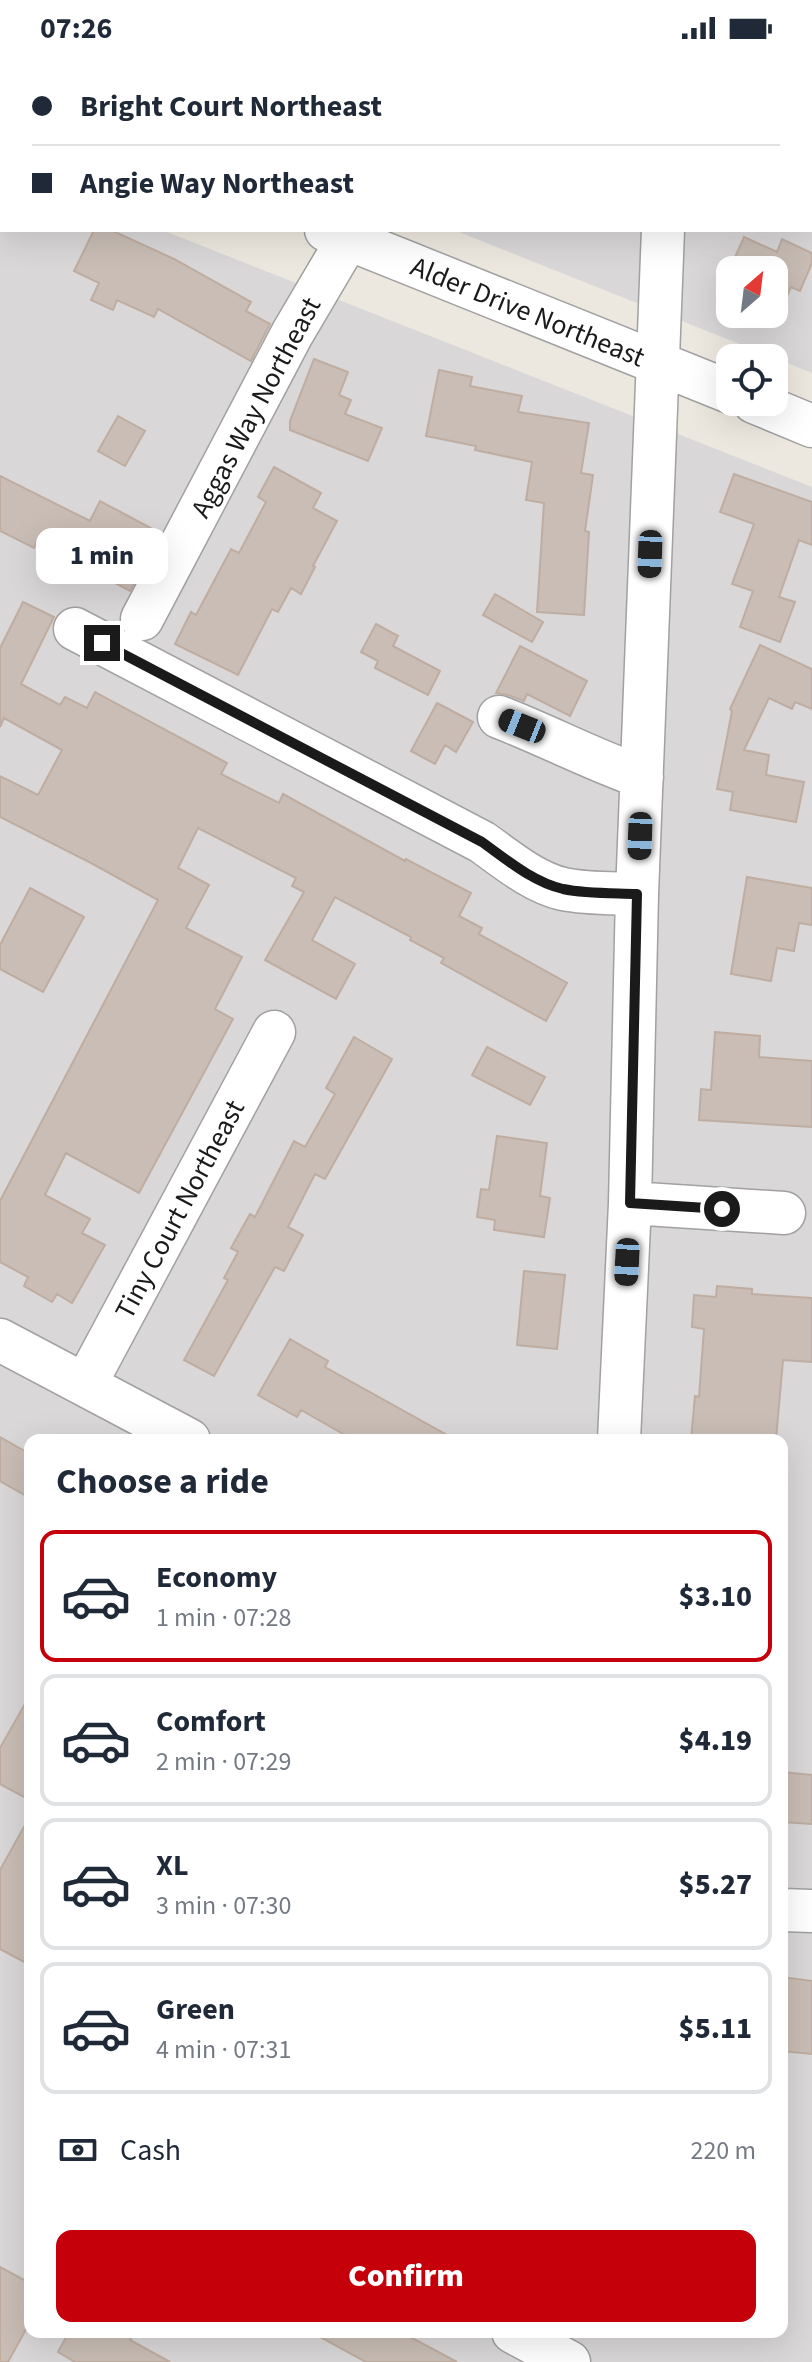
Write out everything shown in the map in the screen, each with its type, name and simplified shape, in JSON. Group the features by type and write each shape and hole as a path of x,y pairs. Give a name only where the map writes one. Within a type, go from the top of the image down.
{"street":[{"path":"619,1434 663,232"},
{"name":"Alder Drive Northeast","path":"354,237 716,386"},
{"name":"Aggas Way Northeast","path":"142,619 292,334 354,237"},
{"path":"788,416 812,426"},
{"path":"75,629 482,842 533,877 571,890 637,894"},
{"path":"499,717 546,735 596,761 642,777"},
{"name":"Tiny Court Northeast","path":"85,1385 274,1032"},
{"path":"630,1203 784,1213"},
{"path":"0,1340 178,1434"},
{"path":"788,1910 812,1911"},
{"path":"524,2338 569,2362"},
{"path":"582,2362 584,2338"}],"shaded area":[{"path":"0,232 167,232 812,487 812,2362 0,2362"},
{"path":"459,232 812,232 812,373 788,363 788,344 739,344"}],"building":[{"path":"93,232 115,232 174,259 251,302 246,311 270,324 251,361 158,309 154,317 117,300 113,310 91,300 99,283 74,271"},
{"path":"744,237 777,252 782,239 812,253 812,263 800,291 791,287 788,294 788,256 736,256"},
{"path":"314,359 348,372 339,395 351,400 345,414 382,428 368,461 290,430 290,421"},
{"path":"439,370 472,377 470,386 522,396 518,412 589,423 581,473 593,475 585,531 589,532 584,615 537,612 544,503 526,500 532,462 426,436"},
{"path":"118,416 145,431 125,466 98,451"},
{"path":"274,467 321,493 313,508 337,521 301,594 291,588 278,612 272,609 238,675 175,644 191,612 196,615 231,549 239,553 266,502 258,497"},
{"path":"734,474 812,502 812,545 799,540 779,597 795,602 780,642 740,627 753,591 732,584 754,524 720,512"},
{"path":"0,476 90,521 100,501 160,533 130,591 102,576 106,569 40,534 34,548 0,531"},
{"path":"495,594 543,622 532,642 483,615"},
{"path":"23,602 54,617 21,684 60,705 65,697 87,708 95,692 227,763 221,774 279,803 283,794 405,861 471,893 459,916 482,928 479,934 567,983 546,1021 441,963 444,958 410,940 411,937 335,897 312,940 355,964 336,999 265,960 304,892 292,886 296,878 198,828 178,868 209,885 186,928 242,957 215,1009 233,1019 139,1193 66,1153 45,1195 90,1219 82,1233 105,1245 72,1303 57,1294 52,1302 24,1286 28,1277 0,1262 0,1201 158,900 0,817 0,776 38,795 62,750 4,718 0,727 0,648"},
{"path":"376,624 398,636 393,646 440,671 428,695 375,668 378,661 361,652"},
{"path":"760,645 812,669 812,709 795,702 792,709 769,698 744,750 769,755 766,775 804,782 796,822 730,810 733,792 717,789 730,709"},
{"path":"520,646 587,681 570,716 527,694 524,701 496,693"},
{"path":"437,703 473,722 456,752 445,745 435,764 411,751"},
{"path":"747,877 812,888 812,925 799,923 794,951 777,948 771,981 731,974"},
{"path":"30,888 84,917 43,992 0,969 0,945"},
{"path":"715,1032 760,1036 759,1057 812,1061 812,1127 699,1120 701,1089 711,1090"},
{"path":"354,1037 392,1059 325,1179 315,1174 288,1227 303,1235 284,1271 275,1267 214,1376 184,1360 228,1280 224,1278 238,1252 231,1248 250,1214 255,1217 294,1141 305,1147 335,1094 326,1088"},
{"path":"487,1047 545,1077 530,1105 472,1075"},
{"path":"497,1136 547,1143 540,1196 550,1198 544,1237 494,1230 495,1220 477,1217 481,1189 489,1190"},
{"path":"524,1271 565,1275 557,1349 517,1345"},
{"path":"717,1286 752,1289 752,1294 812,1298 812,1362 783,1360 776,1434 692,1434 695,1396 699,1397 704,1329 692,1327 694,1295 716,1297"},
{"path":"290,1339 328,1361 325,1367 445,1434 343,1434 301,1410 297,1417 258,1395"},
{"path":"0,1437 24,1451 24,1495 0,1481"},
{"path":"24,1706 24,1797 0,1784 0,1748"},
{"path":"788,1773 812,1775 812,1824 788,1822"},
{"path":"24,1827 24,1962 0,1949 0,1870"},
{"path":"788,1978 812,1981 812,2054 788,2052"},
{"path":"0,2267 24,2280 24,2333 8,2362 0,2362"},
{"path":"66,2338 131,2338 170,2362 75,2362 58,2352"},
{"path":"322,2338 412,2338 457,2362 366,2362"}],"route":[{"path":"102,643 482,842 533,877 559,888 582,892 637,894 630,1203 722,1209"}]}
